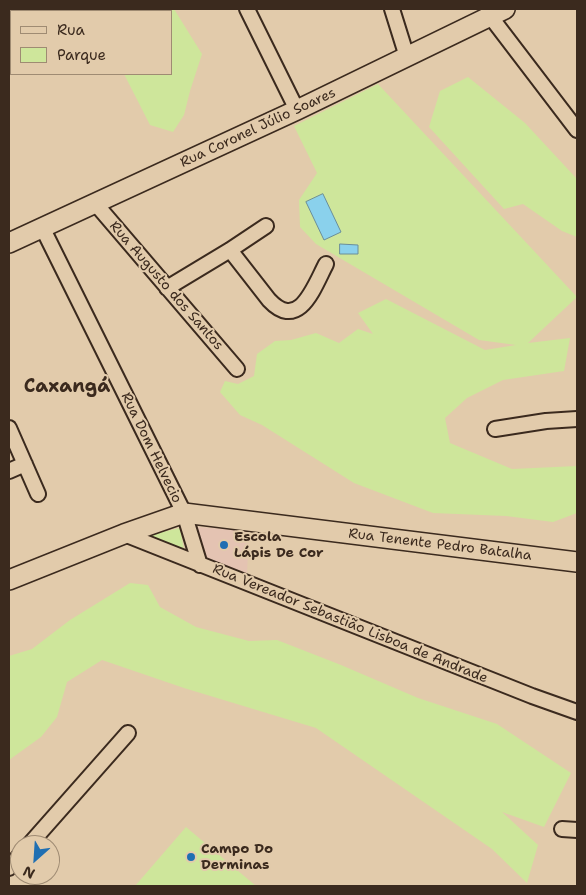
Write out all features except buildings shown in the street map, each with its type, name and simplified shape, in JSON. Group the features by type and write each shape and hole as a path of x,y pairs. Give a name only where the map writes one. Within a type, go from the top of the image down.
{"street":[{"path":"247,9 297,110"},
{"path":"392,9 407,57"},
{"path":"498,12 577,130"},
{"name":"Rua Coronel Júlio Soares","path":"9,243 297,110 498,12"},
{"name":"Rua Augusto dos Santos","path":"95,204 237,369"},
{"path":"167,288 266,226"},
{"name":"Rua Dom Helvecio","path":"42,227 184,513 200,565"},
{"path":"230,250 269,300 276,308 284,312 290,312 301,306 309,296 326,264"},
{"path":"495,429 546,421 577,419"},
{"path":"9,428 38,494"},
{"path":"9,470 25,464"},
{"path":"9,580 124,534 184,513"},
{"name":"Rua Tenente Pedro Batalha","path":"184,513 577,562"},
{"name":"Rua Vereador Sebastião Lisboa de Andrade","path":"124,534 532,696 577,712"},
{"path":"38,835 128,733"},
{"path":"562,829 577,830"}],"shaded area":[{"name":"Escola Lápis De Cor","path":"198,527 249,531 247,573 200,559"}],"green space":[{"path":"174,9 202,54 184,115 173,132 150,125 125,75 172,75 172,10 92,10"},
{"path":"468,77 525,123 577,179 577,237 562,231 523,204 504,209 429,127 440,91"},
{"path":"378,84 577,297 528,343 570,338 564,371 503,380 467,398 445,418 450,443 512,469 577,466 577,513 553,522 506,516 433,513 354,483 262,425 240,415 220,392 225,381 238,384 254,376 257,354 275,341 291,340 316,333 339,343 358,329 373,334 358,313 386,299 485,350 516,345 479,340 316,244 300,227 299,200 317,173 294,126"},
{"path":"180,528 184,550 149,535"},
{"path":"130,583 148,585 160,607 196,627 249,641 277,640 418,698 497,724 571,773 544,827 502,812 538,845 527,883 492,849 316,728 184,688 102,660 67,682 57,717 41,737 9,760 9,656 32,649 70,620"},
{"name":"Campo Do Derminas","path":"186,827 256,886 135,886"}],"water":[{"path":"323,194 341,232 324,240 306,202"},
{"path":"340,244 358,245 358,254 340,254"}],"place":[{"name":"Escola Lápis De Cor","path":"224,545"},
{"name":"Campo Do Derminas","path":"191,857"}],"district":[{"name":"Caxangá","path":"67,387"}]}
